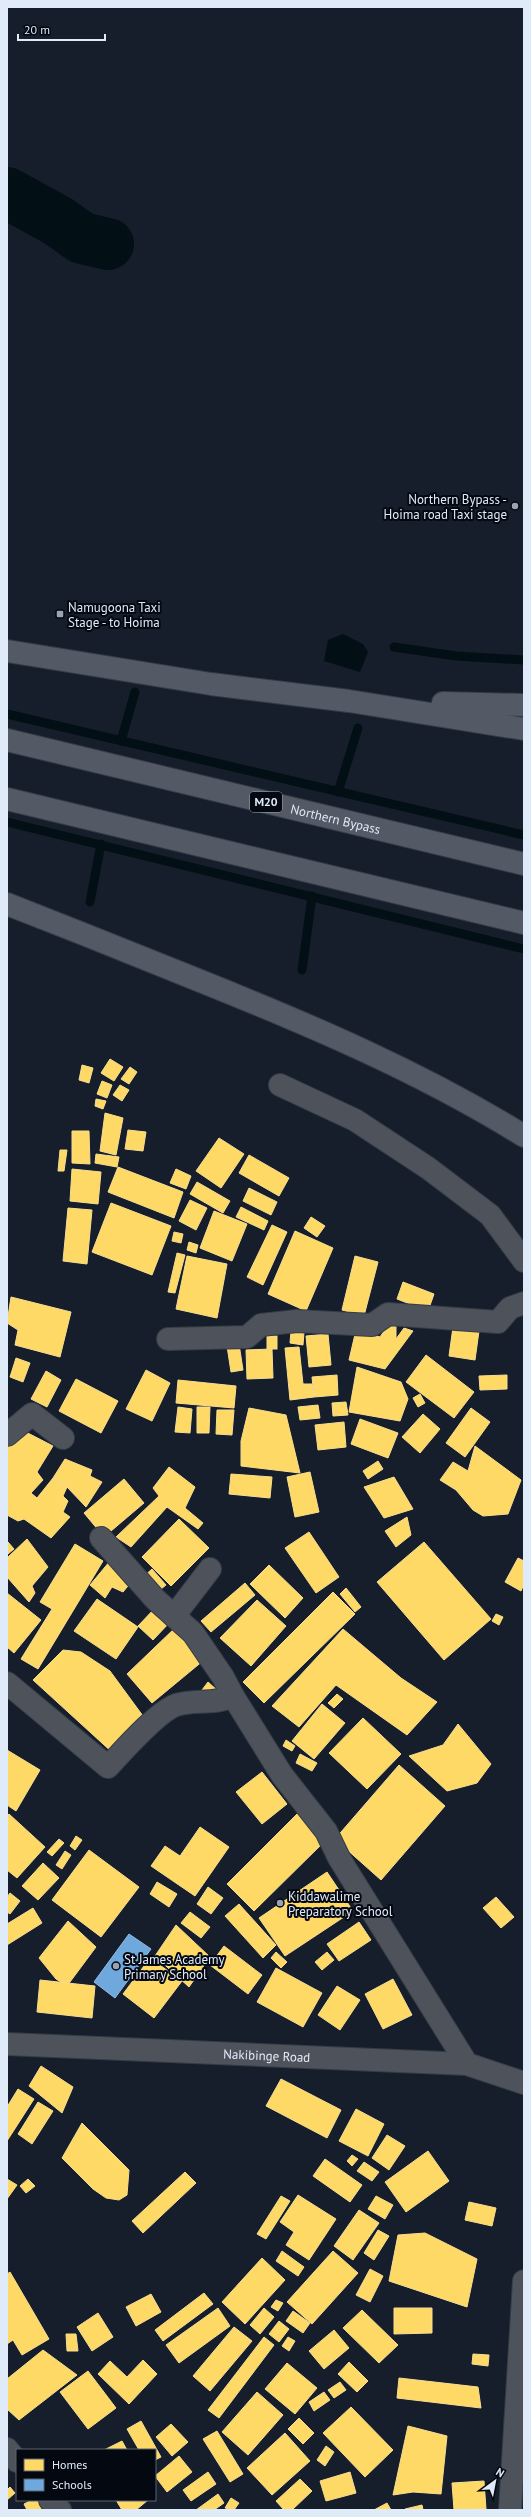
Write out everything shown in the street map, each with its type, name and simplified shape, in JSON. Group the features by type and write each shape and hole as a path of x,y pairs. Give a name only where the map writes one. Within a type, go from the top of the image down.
{"highway":[{"path":"7,651 211,684 349,701 524,729"},
{"path":"349,701 524,705"},
{"name":"Northern Bypass","path":"7,740 524,864"},
{"path":"7,799 524,923"},
{"path":"7,904 300,1021 417,1076 477,1107 524,1136"}],"street":[{"path":"280,1085 355,1120 428,1168 490,1214 524,1261"},
{"path":"168,1339 247,1337 261,1325 297,1321 372,1325 388,1314 498,1322 510,1308 524,1303"},
{"path":"7,1436 32,1414 63,1438"},
{"path":"101,1538 155,1599 193,1633 223,1677 233,1696 282,1775 326,1831 339,1858 467,2064"},
{"path":"174,1616 210,1569"},
{"path":"7,1683 108,1767 145,1728 175,1705 223,1701 233,1696"},
{"name":"Nakibinge Road","path":"7,2044 467,2064 524,2082"},
{"path":"510,2510 524,2281"},
{"path":"7,2449 16,2460"},
{"path":"51,2501 60,2510"}],"shaded area":[{"path":"343,634 363,644 368,652 360,672 324,661 328,640"}],"building: Homes":[{"path":"110,1059 123,1067 114,1081 101,1073"},
{"path":"82,1065 93,1068 89,1083 79,1080"},
{"path":"130,1067 137,1072 129,1084 121,1079"},
{"path":"102,1081 112,1085 107,1098 97,1094"},
{"path":"120,1085 129,1090 122,1101 113,1095"},
{"path":"96,1099 106,1101 103,1109 95,1106"},
{"path":"105,1113 123,1118 116,1155 100,1151"},
{"path":"128,1130 146,1132 143,1151 125,1149"},
{"path":"72,1131 89,1131 90,1164 72,1163"},
{"path":"219,1138 244,1154 221,1188 196,1171"},
{"path":"60,1150 67,1150 64,1171 58,1171"},
{"path":"96,1154 119,1157 117,1167 95,1163"},
{"path":"249,1155 289,1178 279,1196 239,1173"},
{"path":"118,1167 183,1192 174,1218 108,1192"},
{"path":"72,1169 101,1172 98,1204 70,1201"},
{"path":"176,1169 191,1176 186,1189 170,1183"},
{"path":"197,1182 230,1201 223,1213 190,1194"},
{"path":"249,1188 277,1202 271,1215 243,1201"},
{"path":"190,1200 207,1208 196,1230 179,1221"},
{"path":"111,1203 171,1226 152,1275 92,1252"},
{"path":"241,1207 268,1221 264,1230 236,1217"},
{"path":"68,1208 92,1210 87,1264 63,1261"},
{"path":"214,1211 247,1224 232,1261 200,1248"},
{"path":"311,1217 325,1226 317,1237 304,1228"},
{"path":"272,1225 287,1232 263,1285 247,1277"},
{"path":"295,1231 333,1248 306,1311 268,1294"},
{"path":"174,1232 183,1234 181,1243 172,1241"},
{"path":"189,1242 198,1245 196,1253 187,1250"},
{"path":"177,1253 185,1255 175,1293 168,1292"},
{"path":"187,1256 227,1264 217,1318 176,1309"},
{"path":"355,1256 378,1262 364,1316 342,1310"},
{"path":"403,1282 434,1294 428,1311 397,1299"},
{"path":"11,1297 71,1312 60,1357 15,1345 18,1330 7,1323"},
{"path":"388,1325 396,1326 396,1339 404,1328 413,1331 385,1369 349,1360 356,1330 380,1337"},
{"path":"453,1327 479,1331 475,1360 449,1356"},
{"path":"291,1331 304,1332 303,1345 290,1343"},
{"path":"328,1334 331,1365 309,1367 306,1336"},
{"path":"267,1336 277,1336 277,1349 267,1349"},
{"path":"239,1344 243,1370 231,1372 227,1346"},
{"path":"299,1347 303,1384 312,1384 314,1397 290,1400 285,1348"},
{"path":"272,1349 273,1378 247,1379 246,1350"},
{"path":"426,1355 474,1392 454,1418 406,1382"},
{"path":"16,1358 30,1363 23,1382 10,1377"},
{"path":"357,1367 401,1382 408,1399 400,1421 349,1412"},
{"path":"146,1370 170,1383 152,1421 126,1409"},
{"path":"46,1371 61,1380 47,1407 31,1399"},
{"path":"337,1375 338,1395 314,1397 312,1377"},
{"path":"507,1375 507,1389 480,1390 479,1376"},
{"path":"76,1379 118,1401 101,1433 59,1411"},
{"path":"178,1380 236,1386 234,1408 176,1403"},
{"path":"420,1394 425,1403 418,1407 413,1398"},
{"path":"346,1402 348,1415 333,1416 332,1403"},
{"path":"318,1405 320,1418 300,1420 298,1407"},
{"path":"178,1407 192,1409 190,1433 175,1432"},
{"path":"197,1407 210,1407 209,1433 197,1433"},
{"path":"249,1408 286,1415 300,1473 241,1466 241,1441"},
{"path":"471,1408 490,1422 465,1457 446,1443"},
{"path":"217,1410 234,1410 232,1435 216,1434"},
{"path":"423,1414 440,1429 420,1453 402,1437"},
{"path":"360,1419 398,1433 388,1458 351,1444"},
{"path":"344,1422 346,1447 318,1450 315,1425"},
{"path":"20,1429 53,1446 37,1472 43,1480 31,1493 37,1498 53,1478 67,1487 63,1496 68,1501 63,1512 70,1517 51,1538 24,1519 18,1521 7,1515 7,1448"},
{"path":"475,1446 521,1480 508,1514 483,1516 473,1510 456,1490 440,1480 453,1462 468,1471"},
{"path":"65,1459 92,1470 90,1476 102,1482 86,1507 67,1487 53,1478"},
{"path":"378,1461 383,1469 368,1479 363,1471"},
{"path":"169,1467 195,1487 185,1508 203,1523 198,1529 167,1507 131,1547 116,1537 159,1496 153,1488"},
{"path":"310,1472 319,1512 295,1517 287,1477"},
{"path":"231,1474 272,1477 270,1498 229,1494"},
{"path":"394,1477 413,1509 384,1518 364,1487"},
{"path":"124,1479 144,1503 104,1537 84,1513"},
{"path":"407,1517 411,1535 396,1547 385,1531"},
{"path":"179,1519 209,1548 171,1586 142,1557"},
{"path":"309,1532 339,1577 316,1593 285,1548"},
{"path":"27,1539 48,1567 32,1586 35,1593 29,1602 7,1577 7,1558"},
{"path":"8,1542 14,1549 8,1554 7,1552"},
{"path":"424,1542 491,1619 444,1660 377,1582"},
{"path":"75,1544 103,1561 38,1669 21,1659 52,1609 40,1602"},
{"path":"518,1558 524,1561 524,1584 521,1591 505,1582"},
{"path":"110,1561 132,1581 123,1592 112,1587 105,1598 90,1585"},
{"path":"269,1565 303,1598 285,1618 250,1584"},
{"path":"152,1569 166,1585 156,1593 142,1578"},
{"path":"245,1583 255,1595 211,1632 201,1621"},
{"path":"346,1588 361,1607 355,1612 340,1594"},
{"path":"333,1592 355,1614 264,1703 243,1682"},
{"path":"7,1593 41,1620 14,1653 7,1647"},
{"path":"97,1599 138,1627 116,1659 74,1631"},
{"path":"257,1600 286,1626 251,1666 220,1638"},
{"path":"156,1607 171,1621 153,1640 138,1626"},
{"path":"496,1614 503,1617 499,1625 492,1621"},
{"path":"176,1627 204,1660 152,1703 127,1674"},
{"path":"343,1629 401,1678 437,1702 407,1735 336,1685 299,1727 272,1706"},
{"path":"63,1650 81,1652 110,1671 143,1716 114,1754 33,1680"},
{"path":"208,1682 218,1691 212,1698 202,1690"},
{"path":"337,1694 343,1699 334,1708 328,1703"},
{"path":"322,1704 345,1723 314,1759 292,1741"},
{"path":"363,1718 401,1754 367,1789 329,1753"},
{"path":"458,1724 491,1764 477,1783 447,1791 409,1756 443,1745"},
{"path":"286,1740 295,1746 292,1751 283,1746"},
{"path":"7,1750 40,1770 16,1811 7,1805"},
{"path":"300,1754 317,1763 312,1771 296,1763"},
{"path":"399,1765 445,1806 381,1880 335,1839"},
{"path":"262,1772 287,1804 262,1824 236,1792"},
{"path":"298,1813 326,1840 254,1911 227,1884"},
{"path":"9,1814 45,1847 17,1878 7,1870 7,1816"},
{"path":"200,1827 229,1847 195,1896 151,1866 165,1846 180,1856"},
{"path":"76,1836 82,1840 75,1850 70,1846"},
{"path":"59,1839 64,1843 52,1856 47,1852"},
{"path":"89,1850 139,1887 101,1937 52,1900"},
{"path":"65,1851 71,1855 62,1869 56,1865"},
{"path":"43,1863 59,1878 38,1900 22,1886"},
{"path":"327,1872 353,1911 285,1956 259,1918"},
{"path":"157,1882 177,1894 169,1907 150,1894"},
{"path":"208,1887 223,1898 211,1914 197,1904"},
{"path":"10,1893 20,1901 10,1914 7,1912 7,1897"},
{"path":"496,1897 514,1917 501,1928 483,1908"},
{"path":"239,1904 276,1945 263,1958 225,1916"},
{"path":"33,1908 42,1923 7,1945 7,1924"},
{"path":"190,1912 210,1927 201,1938 181,1923"},
{"path":"68,1921 96,1947 67,1986 56,1979 39,1958"},
{"path":"359,1922 371,1940 339,1961 327,1944"},
{"path":"176,1925 210,1957 189,1987 155,1956"},
{"path":"224,1946 262,1975 248,1994 210,1965"},
{"path":"276,1952 287,1962 281,1968 271,1958"},
{"path":"327,1952 334,1960 322,1970 315,1962"},
{"path":"150,1958 182,1981 154,2018 123,1994"},
{"path":"276,1968 322,1993 303,2027 257,2002"},
{"path":"393,1979 412,2015 383,2029 365,1994"},
{"path":"40,1980 95,1986 92,2018 37,2012"},
{"path":"337,1986 360,2000 340,2030 318,2015"},
{"path":"41,2066 73,2087 62,2113 29,2086"},
{"path":"281,2079 341,2110 327,2138 266,2106"},
{"path":"18,2089 34,2099 7,2141 7,2107"},
{"path":"38,2102 53,2111 32,2144 18,2134"},
{"path":"356,2109 384,2124 368,2156 339,2141"},
{"path":"82,2123 129,2170 127,2195 119,2200 106,2198 93,2189 62,2158"},
{"path":"387,2135 405,2146 389,2170 372,2158"},
{"path":"428,2151 449,2181 406,2212 385,2182"},
{"path":"352,2155 358,2159 352,2166 347,2161"},
{"path":"325,2159 362,2185 350,2202 313,2176"},
{"path":"364,2162 379,2172 372,2181 357,2171"},
{"path":"185,2172 196,2183 143,2233 132,2221"},
{"path":"7,2179 17,2185 7,2199"},
{"path":"28,2179 35,2186 26,2193 20,2186"},
{"path":"298,2195 336,2219 309,2260 286,2245 294,2232 280,2222"},
{"path":"281,2196 290,2201 266,2239 257,2234"},
{"path":"376,2196 393,2205 385,2219 368,2209"},
{"path":"469,2202 496,2208 492,2226 465,2220"},
{"path":"359,2210 379,2223 353,2260 334,2246"},
{"path":"378,2230 389,2236 374,2260 364,2253"},
{"path":"425,2233 477,2259 467,2307 389,2281 398,2235"},
{"path":"282,2251 304,2267 298,2276 276,2261"},
{"path":"333,2251 358,2273 312,2324 287,2302"},
{"path":"262,2258 285,2280 245,2324 222,2302"},
{"path":"370,2269 383,2276 370,2302 356,2295"},
{"path":"10,2272 49,2339 22,2355 13,2340 7,2344 7,2274"},
{"path":"204,2293 213,2304 163,2341 155,2330"},
{"path":"151,2294 161,2312 136,2326 126,2307"},
{"path":"276,2300 283,2303 278,2311 271,2307"},
{"path":"218,2308 230,2326 179,2363 166,2345"},
{"path":"264,2308 274,2317 260,2334 250,2325"},
{"path":"394,2308 432,2308 432,2333 394,2334"},
{"path":"362,2310 398,2345 379,2363 343,2328"},
{"path":"293,2311 310,2323 303,2333 286,2321"},
{"path":"98,2313 113,2337 92,2351 77,2327"},
{"path":"279,2321 289,2329 279,2342 269,2334"},
{"path":"234,2327 252,2341 210,2391 193,2376"},
{"path":"334,2330 349,2348 324,2369 309,2351"},
{"path":"66,2334 76,2334 78,2351 67,2351"},
{"path":"264,2337 274,2345 219,2418 208,2410"},
{"path":"288,2337 295,2341 289,2351 282,2346"},
{"path":"43,2350 77,2375 19,2420 7,2409 7,2379"},
{"path":"473,2354 489,2355 488,2366 472,2364"},
{"path":"143,2360 157,2374 129,2404 98,2374 110,2361 127,2377"},
{"path":"349,2362 368,2381 357,2392 338,2374"},
{"path":"287,2363 317,2388 295,2414 265,2389"},
{"path":"88,2371 116,2408 88,2429 60,2392"},
{"path":"399,2378 478,2387 481,2408 397,2398"},
{"path":"340,2382 346,2390 334,2398 328,2390"},
{"path":"257,2392 283,2415 248,2455 222,2432"},
{"path":"324,2392 330,2400 314,2411 309,2402"},
{"path":"351,2407 393,2450 365,2477 323,2433"},
{"path":"299,2418 314,2433 303,2444 288,2429"},
{"path":"141,2421 161,2457 156,2460 156,2449 138,2449 127,2429"},
{"path":"171,2424 188,2442 172,2456 156,2437"},
{"path":"408,2426 447,2436 441,2494 413,2492 393,2495"},
{"path":"217,2431 243,2474 230,2482 203,2439"},
{"path":"285,2433 310,2461 272,2495 247,2468"},
{"path":"122,2441 126,2449 106,2449"},
{"path":"326,2446 334,2452 325,2466 317,2460"},
{"path":"179,2456 192,2472 167,2492 156,2475"},
{"path":"208,2472 216,2484 191,2501 183,2490"},
{"path":"350,2472 356,2493 326,2501 320,2481"},
{"path":"300,2479 312,2491 292,2510 284,2510 276,2501"},
{"path":"484,2481 486,2509 454,2510 452,2483"},
{"path":"10,2487 15,2493 7,2500 7,2490"},
{"path":"218,2494 224,2503 214,2510 196,2510"},
{"path":"231,2498 239,2503 234,2510 225,2508"},
{"path":"30,2501 42,2501 45,2506 38,2510 27,2510 24,2504"},
{"path":"117,2501 147,2501 136,2510 122,2510"},
{"path":"387,2503 391,2510 374,2510"},
{"path":"422,2505 423,2510 405,2510 405,2509"}],"building: Schools":[{"path":"129,1934 151,1949 115,1998 94,1982"}],"waterway":[{"path":"7,193 58,221 82,238 108,244"},
{"path":"394,647 456,656 524,660"},
{"path":"121,741 135,692"},
{"path":"7,714 524,835"},
{"path":"338,792 358,728"},
{"path":"7,822 524,949"},
{"path":"90,902 101,844"},
{"path":"302,970 312,896"}],"place":[{"name":"Northern Bypass - Hoima road Taxi stage","path":"515,506"},
{"name":"Namugoona Taxi Stage - to Hoima","path":"60,614"},
{"name":"Kiddawalime Preparatory School","path":"280,1903"},
{"name":"St James Academy Primary School","path":"116,1966"}]}
